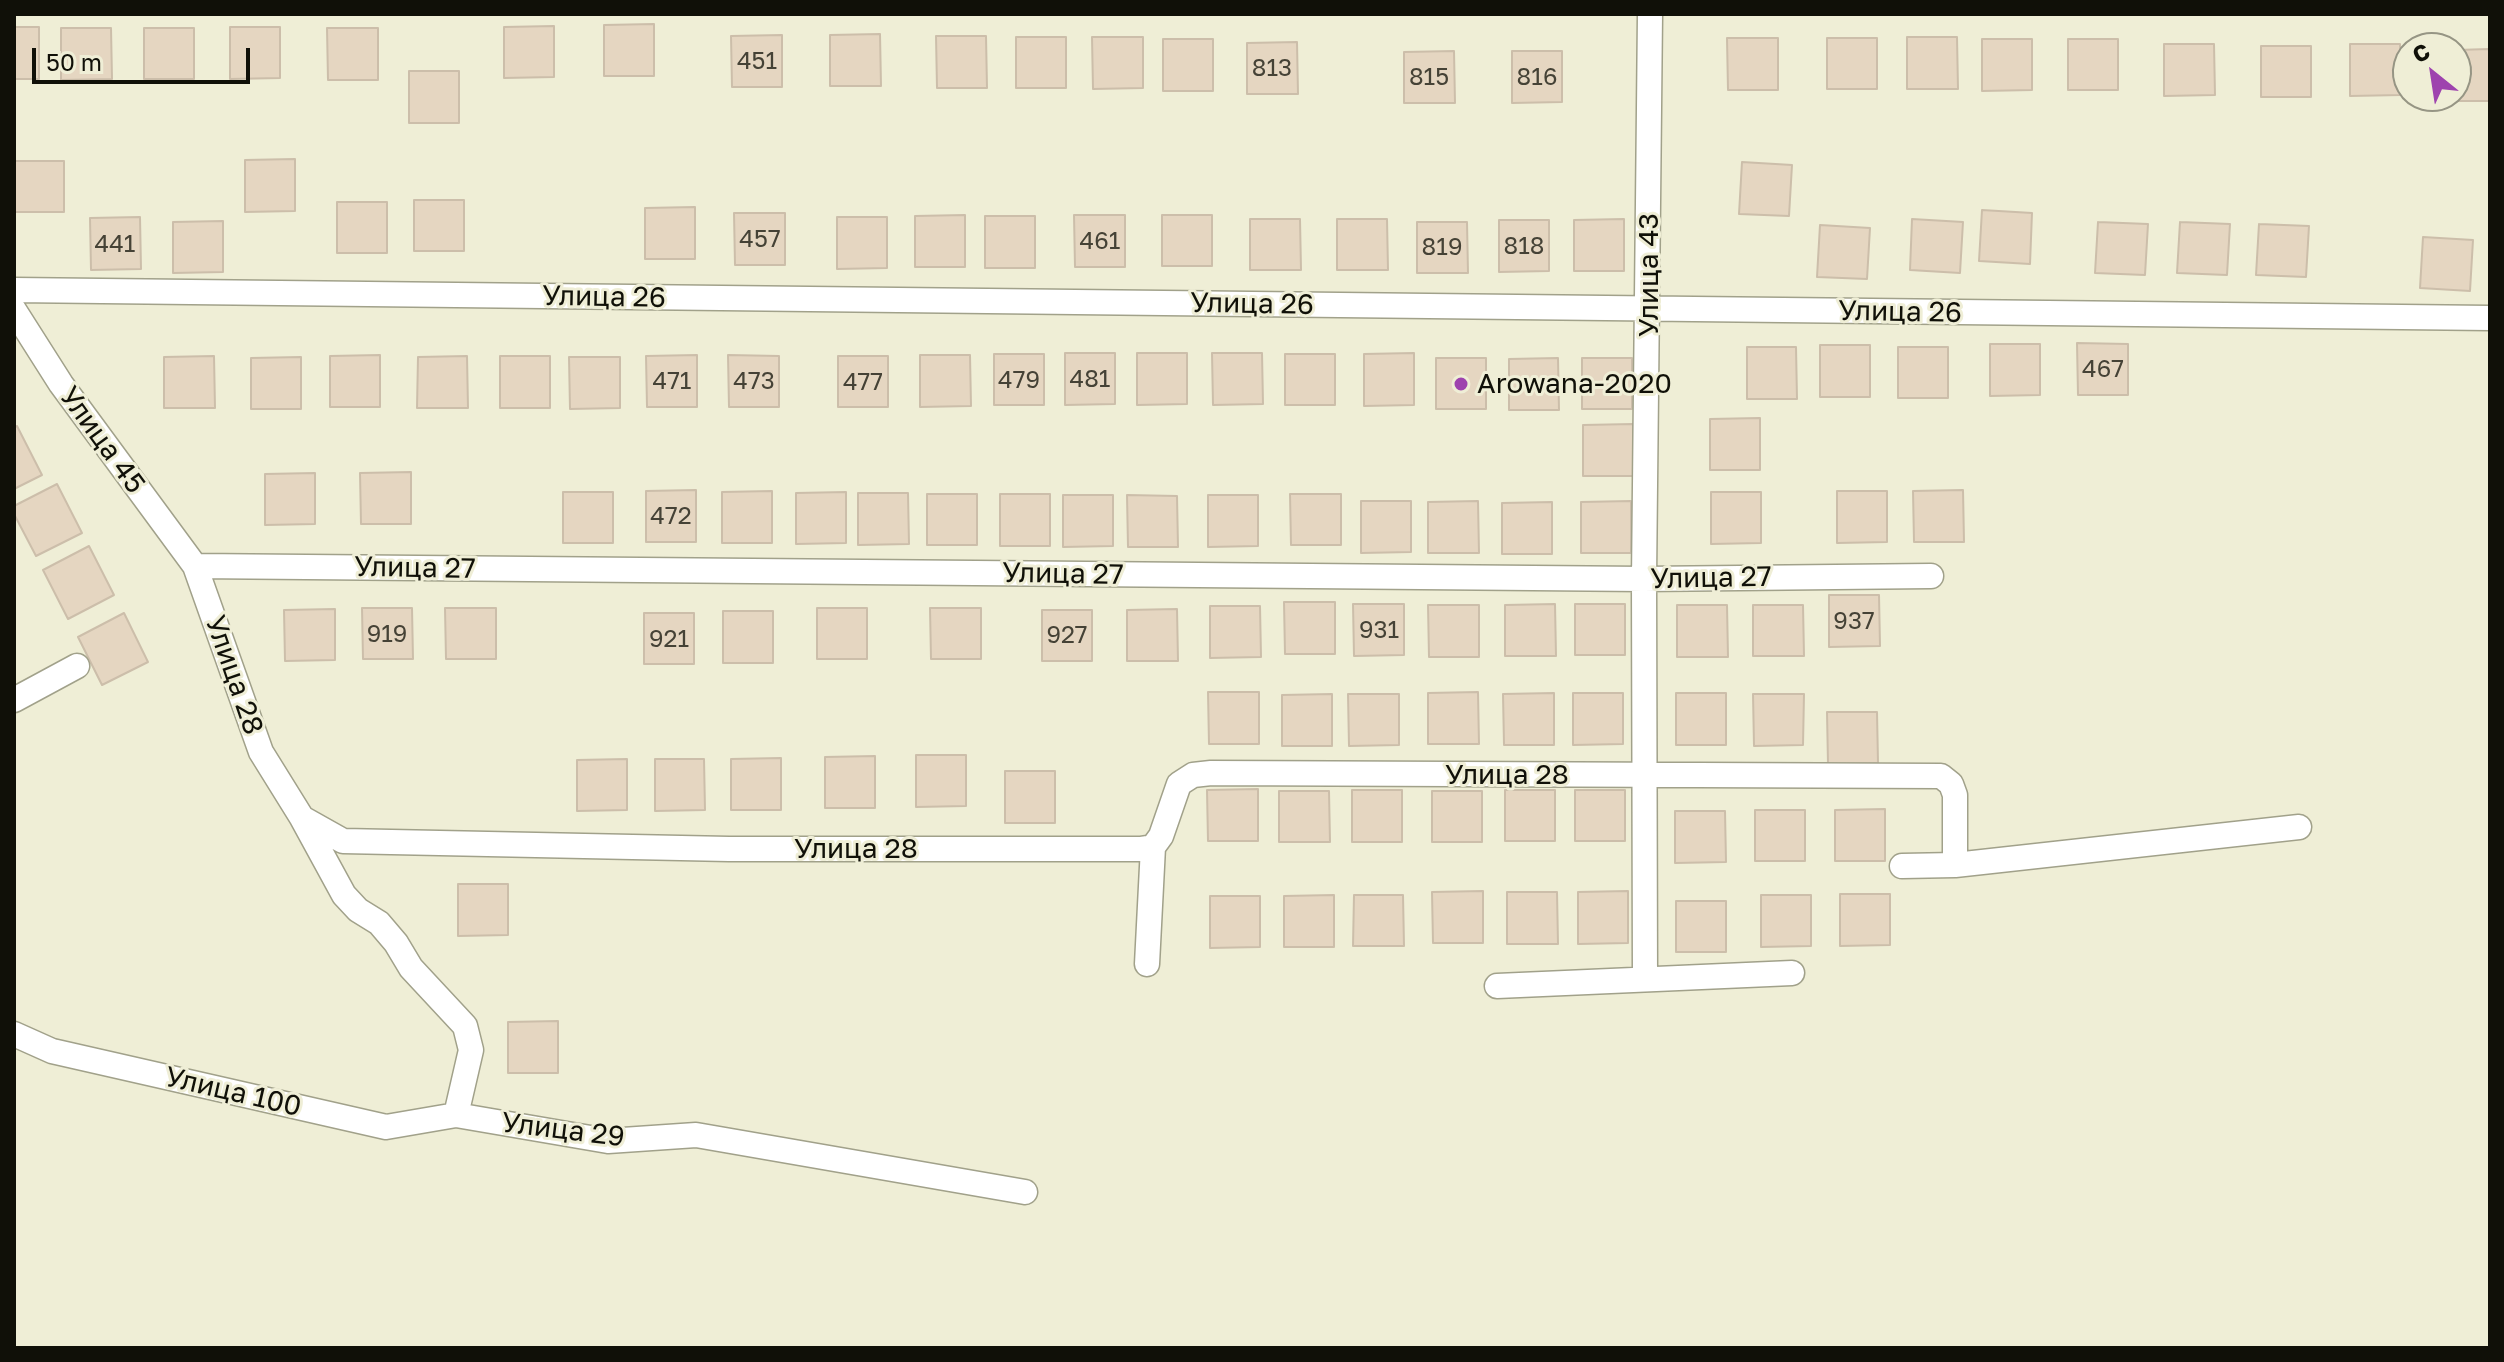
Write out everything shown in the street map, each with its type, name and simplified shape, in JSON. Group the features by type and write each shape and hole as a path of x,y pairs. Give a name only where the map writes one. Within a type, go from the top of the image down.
{"street":[{"name":"Улица 43","path":"1645,979 1644,579 1650,14"},
{"name":"Улица 26","path":"14,290 2490,318"},
{"name":"Улица 45","path":"14,310 61,384 195,566"},
{"name":"Улица 27","path":"195,566 1644,579 1931,576"},
{"name":"Улица 28","path":"195,566 261,752 302,818 343,841 729,849 1153,847 1161,836 1179,784 1193,775 1211,773 1941,776 1951,784 1955,795 1955,865"},
{"path":"14,700 77,666"},
{"path":"302,818 344,895 358,910 379,923 411,968 465,1026 471,1050 456,1115"},
{"path":"1902,866 1955,865 2299,827"},
{"path":"1147,964 1153,847"},
{"path":"1497,986 1792,973"},
{"name":"Улица 100","path":"14,1034 52,1051 386,1127 456,1115"},
{"name":"Улица 29","path":"456,1115 608,1141 696,1135 1025,1192"}],"building":[{"path":"654,24 654,76 604,76 604,25"},
{"path":"554,26 554,77 504,78 504,27"},
{"path":"14,27 39,27 39,79 14,79"},
{"path":"230,27 280,27 280,78 230,79"},
{"path":"61,28 111,28 112,79 61,80"},
{"path":"144,28 194,28 194,79 144,79"},
{"path":"327,28 378,28 378,80 328,80"},
{"path":"880,34 881,86 830,86 830,35"},
{"path":"782,35 782,87 732,87 731,36"},
{"path":"936,36 986,36 987,88 937,88"},
{"path":"1016,37 1066,37 1066,88 1016,88"},
{"path":"1092,37 1143,37 1143,88 1093,89"},
{"path":"1907,37 1957,37 1958,89 1907,89"},
{"path":"1727,38 1778,38 1778,90 1728,90"},
{"path":"1827,38 1877,38 1877,89 1827,89"},
{"path":"1163,39 1213,39 1213,91 1163,91"},
{"path":"1982,39 2032,39 2032,90 1982,91"},
{"path":"2068,39 2118,39 2118,90 2068,90"},
{"path":"1297,42 1298,94 1247,94 1247,43"},
{"path":"2164,44 2214,44 2215,95 2164,96"},
{"path":"2350,44 2392,44 2392,95 2350,96"},
{"path":"2261,46 2311,46 2311,97 2261,97"},
{"path":"2490,49 2490,101 2472,101 2472,50"},
{"path":"1454,51 1455,103 1404,103 1404,52"},
{"path":"1512,51 1562,51 1562,102 1512,103"},
{"path":"409,71 459,71 459,123 409,123"},
{"path":"295,159 295,211 245,212 245,160"},
{"path":"14,161 64,161 64,212 14,212"},
{"path":"1742,162 1792,165 1789,216 1739,214"},
{"path":"414,200 464,200 464,251 414,251"},
{"path":"337,202 387,202 387,253 337,253"},
{"path":"695,207 695,259 645,259 645,208"},
{"path":"1982,210 2032,213 2030,264 1979,261"},
{"path":"734,213 785,213 785,265 735,265"},
{"path":"965,215 965,267 915,267 915,216"},
{"path":"1074,215 1125,215 1125,267 1075,267"},
{"path":"1162,215 1212,215 1212,266 1162,266"},
{"path":"985,216 1035,216 1035,268 985,268"},
{"path":"140,217 141,269 91,270 90,218"},
{"path":"837,217 887,217 887,268 837,269"},
{"path":"1250,219 1300,219 1301,270 1250,270"},
{"path":"1337,219 1387,219 1388,270 1337,270"},
{"path":"1624,219 1624,271 1574,271 1574,220"},
{"path":"1912,219 1963,222 1960,273 1910,270"},
{"path":"1499,220 1549,220 1549,271 1499,272"},
{"path":"223,221 223,272 173,273 173,222"},
{"path":"1417,222 1467,222 1468,273 1417,273"},
{"path":"2098,222 2148,224 2145,275 2095,273"},
{"path":"2180,222 2230,224 2227,275 2177,273"},
{"path":"2259,224 2309,226 2306,277 2256,275"},
{"path":"1820,225 1870,228 1867,279 1817,277"},
{"path":"2423,237 2473,240 2470,291 2420,288"},
{"path":"2077,343 2128,344 2128,395 2078,395"},
{"path":"1990,344 2040,344 2040,395 1990,396"},
{"path":"1820,345 1870,345 1870,397 1820,397"},
{"path":"1747,347 1796,347 1797,399 1747,399"},
{"path":"1898,347 1948,347 1948,398 1898,398"},
{"path":"1065,353 1115,353 1115,404 1065,405"},
{"path":"1137,353 1187,353 1187,404 1137,405"},
{"path":"1212,353 1262,353 1263,404 1213,405"},
{"path":"1414,353 1414,405 1364,406 1364,354"},
{"path":"994,354 1044,354 1044,405 994,405"},
{"path":"1285,354 1335,354 1335,405 1285,405"},
{"path":"380,355 380,407 330,407 330,356"},
{"path":"697,355 697,407 647,407 646,356"},
{"path":"728,355 779,356 779,407 729,407"},
{"path":"920,355 970,355 971,406 920,407"},
{"path":"214,356 215,408 164,408 164,357"},
{"path":"467,356 468,408 417,408 418,357"},
{"path":"500,356 550,356 550,408 500,408"},
{"path":"838,356 888,356 888,407 838,407"},
{"path":"301,357 301,409 251,409 251,358"},
{"path":"569,357 620,357 620,408 570,409"},
{"name":"Arowana-2020","path":"1436,358 1486,358 1486,409 1436,409"},
{"path":"1558,358 1559,410 1509,410 1509,359"},
{"path":"1582,358 1632,358 1632,409 1582,409"},
{"path":"1760,418 1760,470 1710,470 1710,419"},
{"path":"1633,424 1633,476 1583,476 1583,425"},
{"path":"17,426 42,475 14,489 14,428"},
{"path":"411,472 411,524 361,524 360,473"},
{"path":"315,473 315,524 265,525 265,474"},
{"path":"57,484 82,533 36,556 14,514 14,506"},
{"path":"696,490 696,542 646,542 646,491"},
{"path":"1963,490 1964,542 1914,542 1913,491"},
{"path":"772,491 772,543 722,543 722,492"},
{"path":"1837,491 1887,491 1887,542 1837,543"},
{"path":"563,492 613,492 613,543 563,543"},
{"path":"846,492 846,543 796,544 796,493"},
{"path":"1711,492 1761,492 1761,543 1711,544"},
{"path":"858,493 908,493 909,544 858,545"},
{"path":"927,494 977,494 977,545 927,545"},
{"path":"1000,494 1050,494 1050,546 1000,546"},
{"path":"1290,494 1341,494 1341,545 1291,545"},
{"path":"1063,495 1113,495 1113,546 1063,547"},
{"path":"1127,495 1177,496 1178,547 1128,547"},
{"path":"1208,495 1258,495 1258,546 1208,547"},
{"path":"1361,501 1411,501 1411,552 1361,553"},
{"path":"1478,501 1479,553 1428,553 1428,502"},
{"path":"1631,501 1631,553 1581,553 1581,502"},
{"path":"1552,502 1552,554 1502,554 1502,503"},
{"path":"89,546 114,595 68,619 43,570"},
{"path":"1829,595 1879,595 1880,646 1829,647"},
{"path":"1284,602 1335,602 1335,654 1285,654"},
{"path":"1353,604 1404,604 1404,655 1354,656"},
{"path":"1555,604 1556,656 1505,656 1505,605"},
{"path":"1575,604 1625,604 1625,655 1575,655"},
{"path":"1428,605 1479,605 1479,657 1429,657"},
{"path":"1677,605 1727,605 1728,657 1677,657"},
{"path":"1753,605 1803,605 1804,656 1753,656"},
{"path":"1210,606 1260,606 1261,657 1210,658"},
{"path":"362,608 412,608 413,659 363,659"},
{"path":"445,608 496,608 496,659 446,659"},
{"path":"817,608 867,608 867,659 817,659"},
{"path":"930,608 981,608 981,659 931,659"},
{"path":"335,609 335,660 285,661 284,610"},
{"path":"1177,609 1178,661 1127,661 1127,610"},
{"path":"1042,610 1092,610 1092,661 1042,661"},
{"path":"723,611 773,611 773,663 723,663"},
{"path":"124,613 148,662 102,685 78,637"},
{"path":"644,613 694,613 694,664 644,664"},
{"path":"1208,692 1259,692 1259,744 1209,744"},
{"path":"1478,692 1479,744 1428,744 1428,693"},
{"path":"1554,693 1554,745 1504,745 1503,694"},
{"path":"1573,693 1623,693 1623,744 1573,745"},
{"path":"1676,693 1726,693 1726,745 1676,745"},
{"path":"1332,694 1332,746 1282,746 1282,695"},
{"path":"1348,694 1399,694 1399,745 1349,746"},
{"path":"1753,694 1804,694 1803,745 1754,746"},
{"path":"1827,712 1877,712 1878,763 1828,764"},
{"path":"916,755 966,755 966,806 916,807"},
{"path":"875,756 875,808 825,808 825,757"},
{"path":"781,758 781,810 731,810 731,759"},
{"path":"627,759 627,810 577,811 577,760"},
{"path":"655,759 704,759 705,810 655,811"},
{"path":"1005,771 1055,771 1055,823 1005,823"},
{"path":"1258,789 1258,841 1208,841 1207,790"},
{"path":"1352,790 1402,790 1402,842 1352,842"},
{"path":"1505,790 1555,790 1555,841 1505,841"},
{"path":"1575,790 1625,790 1625,841 1575,841"},
{"path":"1279,791 1329,791 1330,842 1279,842"},
{"path":"1432,791 1482,791 1482,842 1432,842"},
{"path":"1885,809 1885,861 1835,861 1835,810"},
{"path":"1755,810 1805,810 1805,861 1755,861"},
{"path":"1675,811 1725,811 1726,862 1675,863"},
{"path":"458,884 508,884 508,935 458,936"},
{"path":"1483,891 1483,943 1433,943 1432,892"},
{"path":"1628,891 1628,943 1578,944 1578,892"},
{"path":"1507,892 1557,892 1558,944 1507,944"},
{"path":"1840,894 1890,894 1890,945 1840,946"},
{"path":"1334,895 1334,947 1284,947 1284,896"},
{"path":"1354,895 1403,895 1404,946 1353,946"},
{"path":"1761,895 1811,895 1811,946 1761,947"},
{"path":"1210,896 1260,896 1260,947 1210,948"},
{"path":"1676,901 1726,901 1726,952 1676,952"},
{"path":"558,1021 558,1073 508,1073 508,1022"}],"place":[{"name":"Arowana-2020","path":"1461,384"}]}
